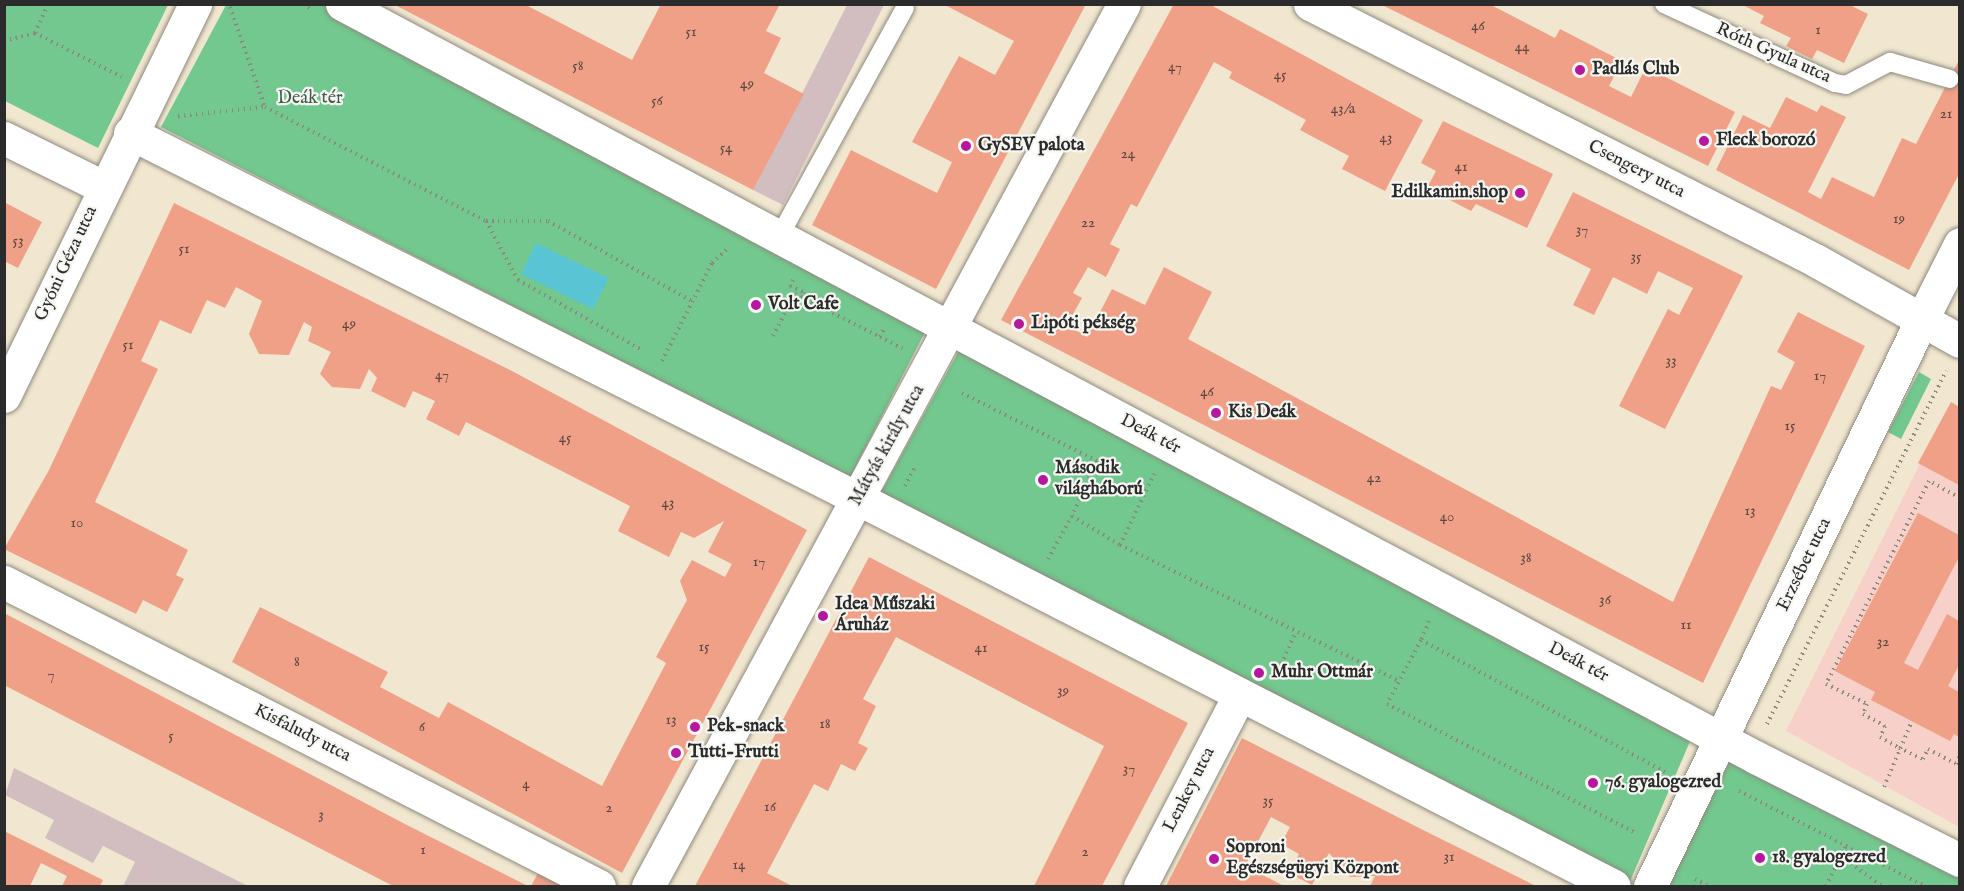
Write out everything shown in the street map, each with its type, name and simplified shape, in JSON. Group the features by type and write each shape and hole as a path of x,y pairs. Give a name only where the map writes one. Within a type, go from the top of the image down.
{"street":[{"name":"Gyóni Géza utca","path":"4,396 103,187 195,4"},
{"name":"Deák tér","path":"342,4 952,331 1722,739 1959,860"},
{"name":"Mátyás király utca","path":"648,886 952,331 1124,4"},
{"name":"Csengery utca","path":"1310,4 1922,318 1954,355"},
{"path":"130,133 859,499 1614,886"},
{"path":"4,138 103,187"},
{"name":"Erzsébet utca","path":"1650,886 1959,244"},
{"name":"Kisfaludy utca","path":"4,582 599,886"},
{"name":"Lenkey utca","path":"1140,886 1240,694"}],"lane":[{"name":"Róth Gyula utca","path":"1664,4 1835,83 1846,85 1890,62 1950,79"},
{"path":"778,237 905,8"}],"path":[{"path":"35,33 48,4"},
{"path":"230,7 265,107"},
{"path":"4,41 35,33 123,77"},
{"path":"178,116 265,107 486,221 548,221 692,302"},
{"path":"486,221 518,280 672,367"},
{"path":"661,361 712,263 734,242"},
{"path":"787,270 797,275"},
{"path":"790,286 804,292 801,297"},
{"path":"773,336 795,294 893,343"},
{"path":"884,320 895,325"},
{"path":"875,323 884,328 880,337"},
{"path":"1765,729 1940,374 1954,355"},
{"path":"962,393 1097,462 1072,516 1048,559 1038,554"},
{"path":"1120,545 1155,473 1165,478"},
{"path":"1959,498 1929,481 1826,684 1867,704 1863,714 1885,726 1880,737 1899,748 1923,759 1928,749 1956,764 1959,756"},
{"path":"1072,516 1120,545 1399,681"},
{"path":"1420,616 1431,622 1388,704 1636,833"},
{"path":"1421,640 1667,772"},
{"path":"1879,798 1912,721"},
{"path":"1739,791 1847,844 1925,886"},
{"path":"1826,886 1851,838"},
{"path":"1841,856 1882,886"},
{"path":"1695,879 1708,886"}],"shaded area":[{"path":"847,5 884,5 783,205 753,190"},
{"path":"1951,402 1960,407 1959,827 1786,731"},
{"path":"14,768 248,886 123,886 135,862 103,846 93,863 45,838 54,820 5,795"}],"green space":[{"path":"4,5 168,5 98,148 5,101"},
{"name":"Deák tér","path":"226,5 329,5 925,332 850,478 161,127"},
{"path":"960,349 1694,732 1628,886 880,494"},
{"path":"1919,372 1931,379 1901,439 1888,432"},
{"path":"1732,757 1959,860 1959,886 1667,886"}],"water":[{"path":"536,243 609,278 593,309 521,274"}],"building":[{"path":"393,4 524,4 632,60 661,4 780,4 766,31 781,38 764,73 804,94 753,190"},
{"name":"GySEV palota","path":"943,4 1086,4 936,289 812,225 851,150 937,193 952,162 912,142 959,56 995,75 1014,41"},
{"path":"1174,4 1209,4 1423,120 1385,191 1342,169 1349,156 1300,130 1306,120 1229,78 1232,72 1214,62 1137,207 1131,204 1110,244 1120,249 1106,277 1088,267 1073,293 1082,298 1067,325 1087,337 1112,289 1145,305 1164,267 1212,292 1188,339 1673,602 1771,386 1781,390 1795,362 1777,352 1798,312 1865,346 1703,683 1001,320"},
{"path":"1380,4 1489,4 1555,38 1560,29 1622,61 1609,86 1631,97 1646,67 1735,112 1708,166"},
{"path":"1741,4 1848,4 1868,14 1844,63 1817,50 1812,59 1786,46 1791,38 1760,23 1764,16"},
{"path":"1959,60 1959,174 1909,270 1716,170 1743,115 1770,128 1786,97 1817,112 1821,105 1846,117 1808,192 1821,199 1832,177 1874,197 1902,138 1916,144"},
{"path":"1443,121 1553,174 1527,228 1476,204 1471,211 1427,188 1436,171 1421,163"},
{"path":"1573,192 1743,276 1665,429 1619,406 1668,309 1679,315 1693,288 1658,271 1647,294 1613,277 1594,315 1573,305 1591,269 1546,246"},
{"path":"4,202 42,222 18,268 4,261"},
{"path":"174,203 512,371 807,530 622,873 232,662 260,607 388,672 380,687 439,718 448,702 602,786 666,663 656,657 687,600 680,581 692,560 725,577 732,564 708,552 724,521 694,538 681,532 669,557 618,531 630,506 466,422 459,436 426,419 435,401 413,391 405,408 371,391 377,378 369,369 360,389 332,387 320,374 331,352 308,341 312,327 304,322 289,355 259,354 249,334 262,301 236,287 225,308 207,300 191,334 160,320 141,361 158,369 95,502 188,550 176,575 184,579 167,612 143,600 136,614 4,549 49,470"},
{"path":"1951,402 1959,407 1959,485 1918,463"},
{"path":"1918,513 1959,535 1959,557 1904,663 1918,670 1947,614 1959,621 1959,665 1948,686 1959,692 1959,737 1954,734 1950,741 1871,700 1875,692 1835,671"},
{"path":"869,557 1188,723 1102,886 1034,886 1104,746 896,637 863,699 876,706 858,743 868,748 855,771 841,764 828,791 814,784 767,873 792,886 695,886"},
{"path":"4,613 403,823 528,886 393,886 4,685"},
{"path":"1242,738 1536,886 1370,886 1375,876 1350,877 1329,853 1312,885 1289,873 1299,854 1281,844 1290,827 1271,817 1245,866 1284,886 1166,886"},
{"path":"4,831 103,880 100,886 62,886 67,876 41,863 30,886 4,886"},
{"path":"538,873 564,886 531,886"}],"place":[{"name":"Padlás Club","path":"1580,70"},
{"name":"Fleck borozó","path":"1704,141"},
{"name":"GySEV palota","path":"966,146"},
{"name":"Edilkamin.shop","path":"1520,193"},
{"name":"Volt Cafe","path":"756,305"},
{"name":"Lipóti pékség","path":"1019,324"},
{"name":"Kis Deák","path":"1216,413"},
{"name":"Második világháború","path":"1043,480"},
{"name":"Idea Műszaki Áruház","path":"823,616"},
{"name":"Muhr Ottmár","path":"1259,673"},
{"name":"Pek-snack","path":"695,727"},
{"name":"Tutti-Frutti","path":"676,753"},
{"name":"76. gyalogezred","path":"1593,783"},
{"name":"18. gyalogezred","path":"1760,858"},
{"name":"Soproni Egészségügyi Központ","path":"1214,859"}]}
